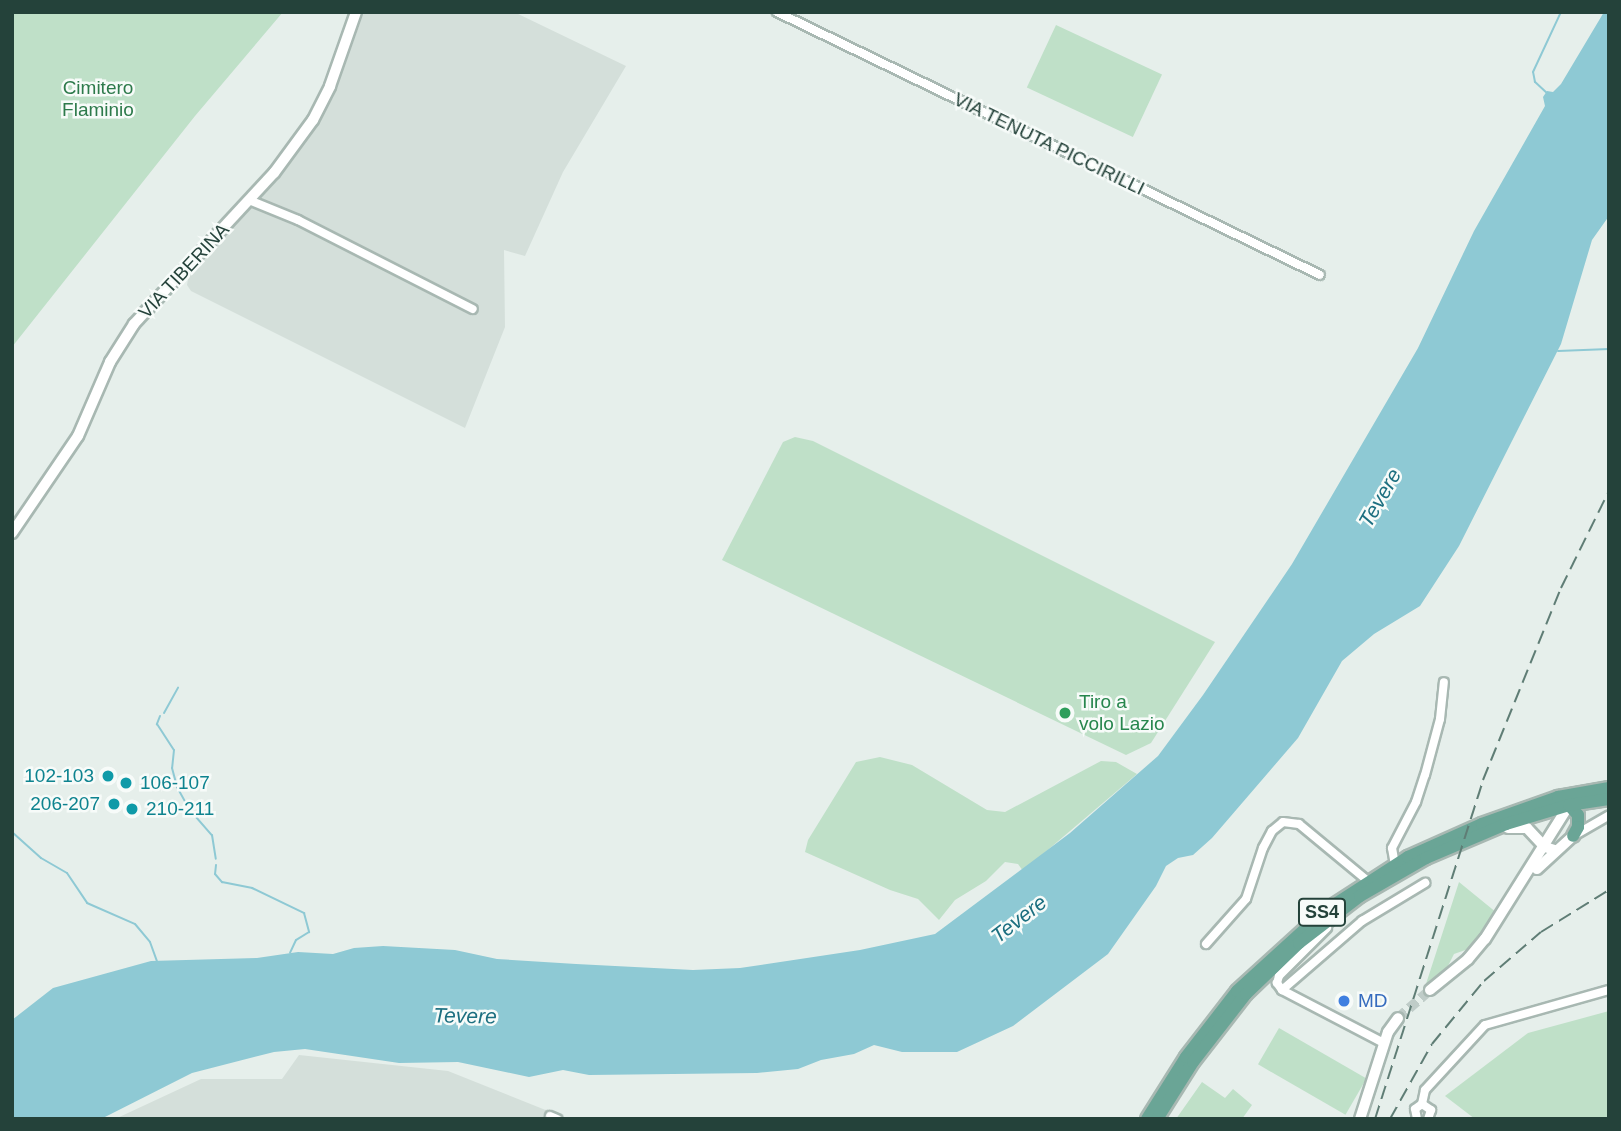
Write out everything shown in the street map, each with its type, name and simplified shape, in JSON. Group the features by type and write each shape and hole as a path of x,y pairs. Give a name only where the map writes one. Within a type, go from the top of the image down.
{"main road":[{"name":"VIA TIBERINA","path":"12,533 78,436 110,362 134,324 274,173 313,120 330,86 356,12"},
{"name":"SS4","path":"1147,1119 1186,1057 1237,991 1301,929 1395,865 1490,820 1609,788"},
{"name":"SS4","path":"1157,1119 1199,1054 1246,994 1284,956 1339,911 1410,867 1486,832 1568,800 1609,799"},
{"path":"1550,849 1573,836 1578,827 1578,815 1568,800"},
{"path":"1430,990 1480,945 1550,849 1568,800"},
{"path":"1486,832 1525,827 1550,849"},
{"path":"1360,1119 1389,1028 1398,1018"}],"street":[{"name":"VIA TENUTA PICCIRILLI","path":"777,12 1320,275"},
{"path":"248,200 298,220 473,309"},
{"path":"1395,865 1392,848 1423,784 1437,732 1444,682"},
{"path":"1573,836 1609,815"},
{"path":"1206,944 1246,899 1272,831 1283,822 1299,824 1368,881"},
{"path":"1282,990 1362,921 1425,883"},
{"path":"1339,911 1333,923 1278,977 1277,984 1282,990 1384,1043"},
{"path":"1414,1117 1422,1104 1425,1090 1485,1025 1609,990"},
{"path":"1422,1104 1430,1114 1442,1119"}],"shaded area":[{"path":"364,12 514,12 626,66 563,172 525,256 504,250 505,327 465,428 191,291 187,285 189,273 288,166 333,98"},
{"path":"299,1055 448,1071 553,1113 551,1119 115,1119 201,1079 282,1079"}],"green space":[{"name":"Cimitero Flaminio","path":"12,12 283,12 195,116 12,347"},
{"path":"1056,25 1162,74 1133,137 1027,88"},
{"path":"795,437 813,441 1215,642 1151,743 1126,755 722,560 783,442"},
{"path":"880,757 912,765 987,810 1005,812 1101,761 1116,762 1137,774 1023,871 1018,864 1005,862 986,881 955,900 939,920 918,899 890,890 805,852 808,840 856,762"},
{"path":"1459,882 1497,913 1474,947 1454,954 1444,974 1425,987"},
{"path":"1609,1011 1609,1119 1475,1119 1445,1096 1528,1033"},
{"path":"1279,1028 1366,1078 1345,1115 1258,1064"},
{"path":"1202,1082 1225,1098 1233,1089 1252,1105 1242,1119 1176,1119"}],"water":[{"name":"Tevere","path":"1604,12 1609,12 1609,216 1592,240 1561,344 1459,546 1420,606 1374,634 1342,661 1298,738 1212,838 1193,855 1178,858 1166,866 1156,886 1108,954 1013,1026 957,1052 902,1052 874,1045 854,1054 821,1060 798,1069 757,1073 589,1075 563,1070 529,1077 458,1062 399,1063 305,1049 274,1052 192,1073 101,1119 12,1119 12,1020 53,988 151,961 257,958 298,952 333,954 354,948 383,946 455,950 497,959 693,970 740,968 860,950 935,934 1070,833 1158,756 1203,695 1292,564 1418,348 1474,231 1545,106 1543,97 1547,91 1553,92 1561,84"}],"waterway":[{"path":"1548,94 1535,82 1533,72 1561,12"},
{"path":"1558,351 1609,349"},
{"path":"164,713 178,688"},
{"path":"160,716 157,724 174,750 172,768 177,787 189,809 212,835 216,859"},
{"path":"12,832 41,858 67,873 87,903 135,924 150,942 157,961"},
{"path":"216,865 215,874 222,882 252,888 304,913 309,932 296,940 290,953"}],"tunnel":[{"path":"1398,1018 1430,990"}],"railway":[{"path":"1375,1119 1483,780 1561,588 1609,491"},
{"path":"1390,1119 1432,1044 1484,981 1541,932 1609,890"}],"place":[{"name":"Tiro a volo Lazio","path":"1065,713"},
{"name":"102-103","path":"108,776"},
{"name":"106-107","path":"126,783"},
{"name":"206-207","path":"114,804"},
{"name":"210-211","path":"132,809"},
{"name":"MD","path":"1344,1001"}]}
